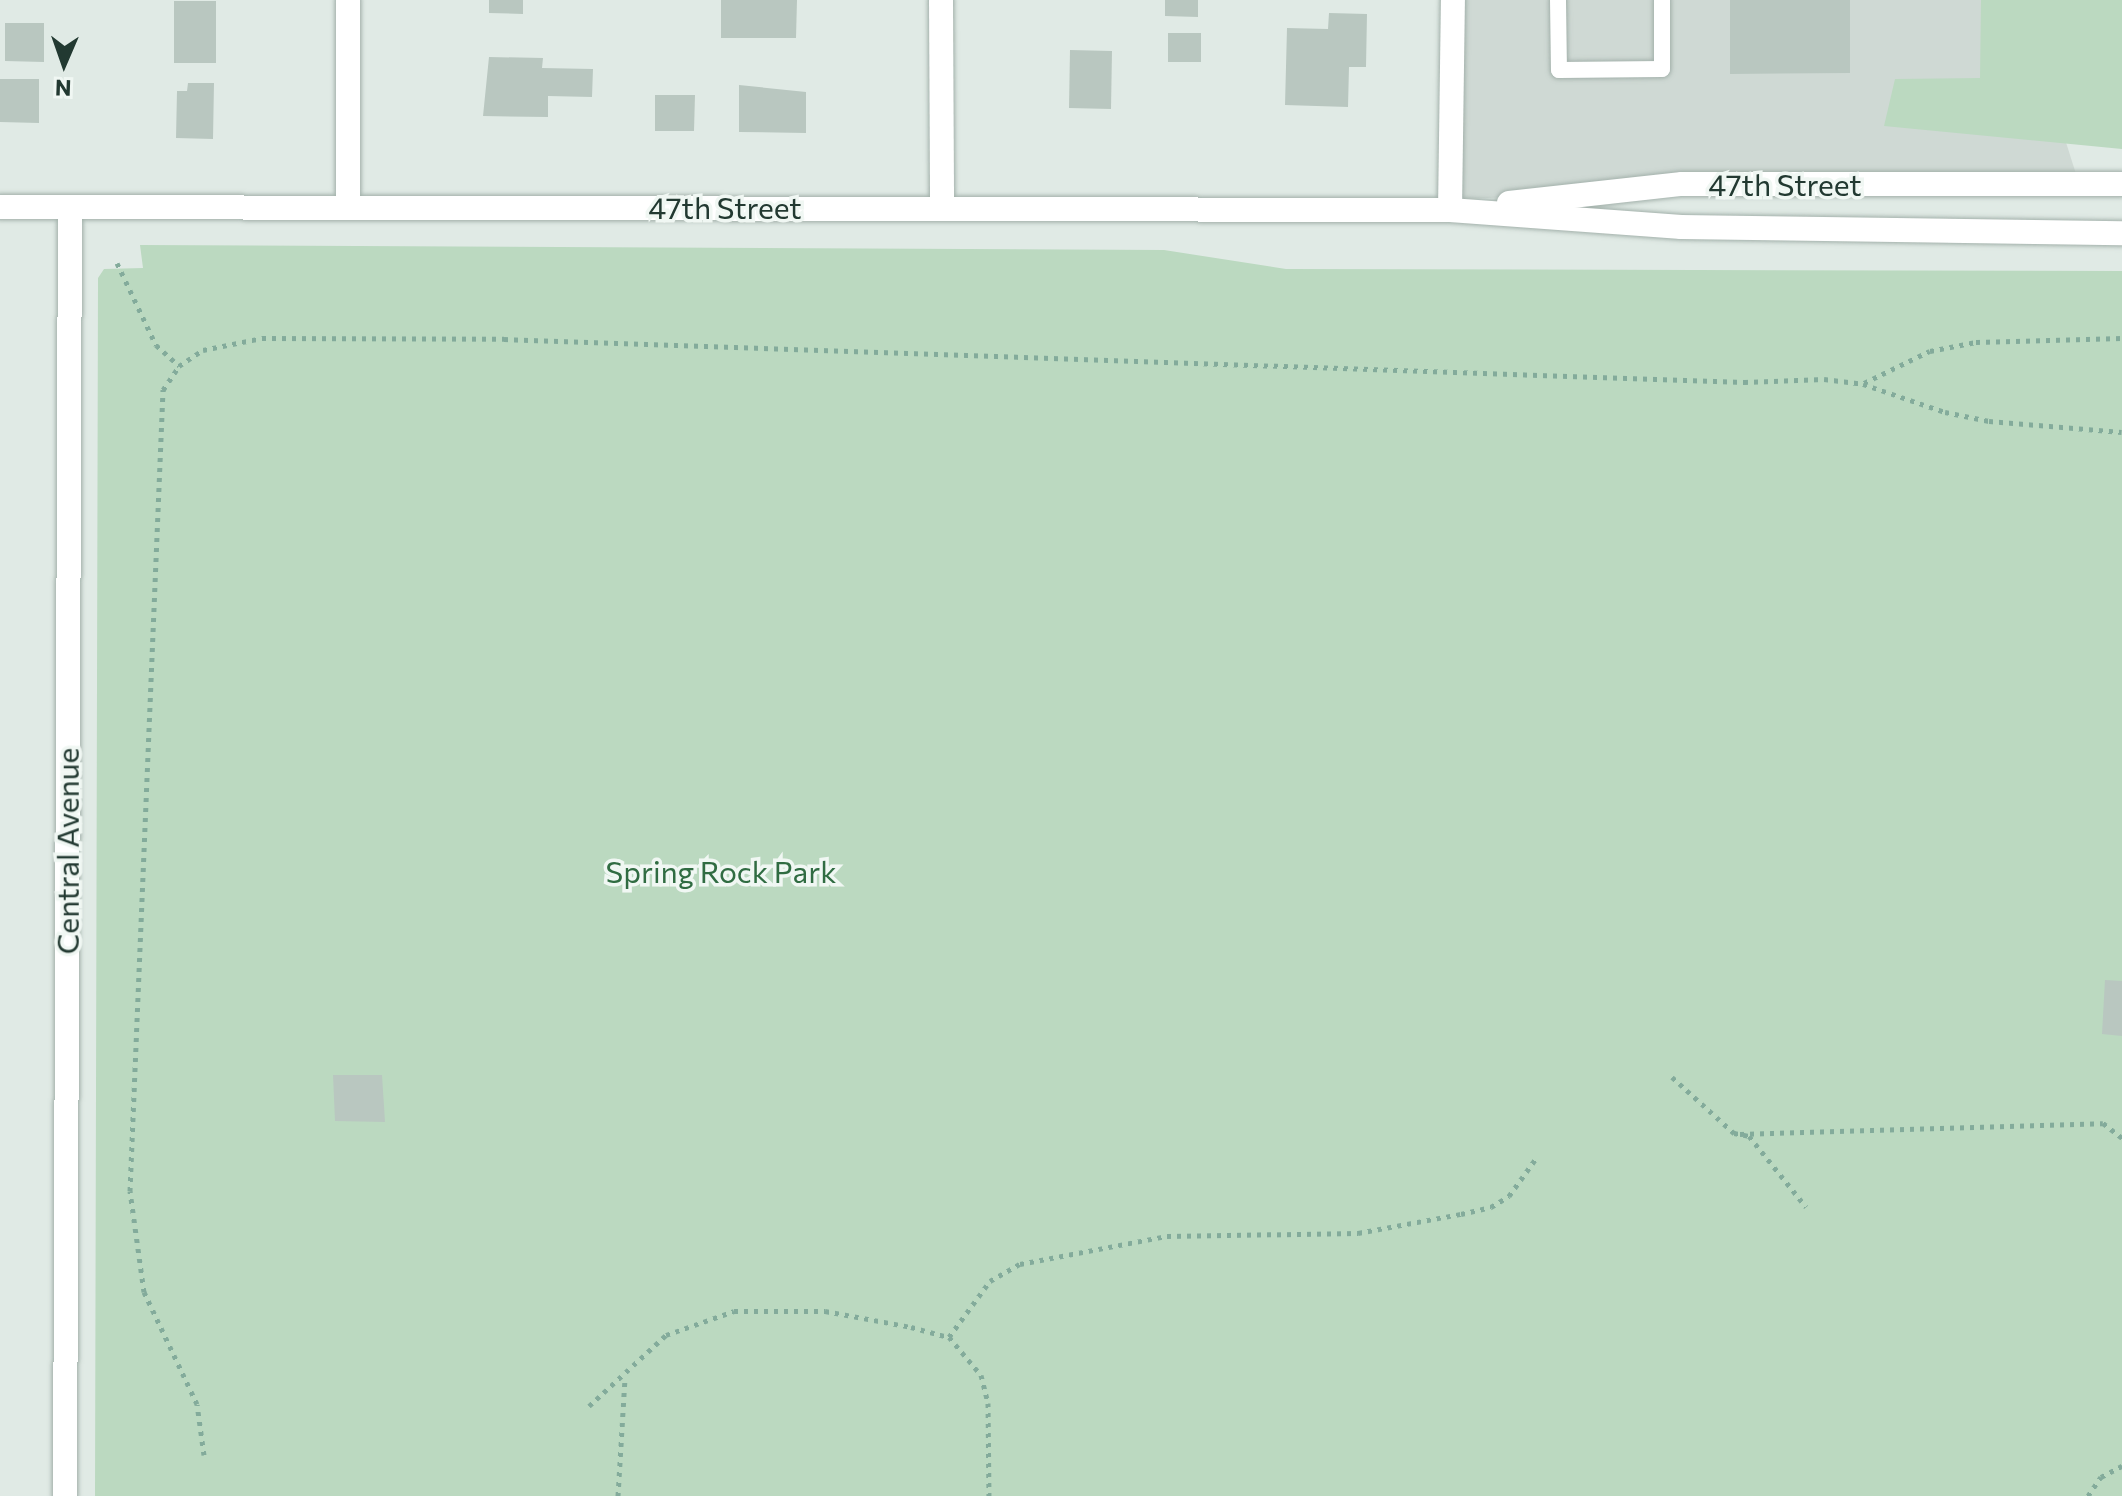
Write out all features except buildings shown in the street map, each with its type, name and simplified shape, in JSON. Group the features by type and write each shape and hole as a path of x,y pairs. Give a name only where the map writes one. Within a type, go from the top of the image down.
{"main road":[{"path":"348,0 348,208"},
{"path":"941,0 942,206"},
{"path":"1450,210 1453,0"},
{"name":"47th Street","path":"1450,210 1682,184 2122,184"},
{"name":"47th Street","path":"0,207 942,206 1450,210 1681,227 2122,233"},
{"name":"Central Avenue","path":"65,1496 70,207"}],"lane":[{"path":"1558,0 1559,70 1662,69 1662,0"}],"path":[{"path":"117,263 156,345 179,366"},
{"path":"204,1455 197,1404 144,1292 130,1191 163,390 179,366 232,340 334,336 1863,384 1945,412 1989,421 2122,432"},
{"path":"1863,384 1930,351 1976,342 2122,338"},
{"path":"1672,1077 1722,1124 1749,1136 1806,1207"},
{"path":"1740,1134 2103,1123 2122,1138"},
{"path":"949,1337 990,1281 1020,1264 1167,1236 1358,1233 1461,1214 1491,1207 1509,1196 1537,1157"},
{"path":"589,1406 666,1335 734,1311 825,1311 949,1337 981,1375 988,1403 989,1496"},
{"path":"618,1496 625,1376"},
{"path":"2088,1496 2101,1477 2122,1466"}],"shaded area":[{"path":"1464,0 2021,0 2076,174 1462,199"}],"green space":[{"path":"1981,0 2122,0 2122,149 1884,126 1895,79 1980,78"},
{"name":"Spring Rock Park","path":"140,245 1164,250 1286,269 2122,271 2122,1496 95,1496 98,278 104,269 143,268"}]}
